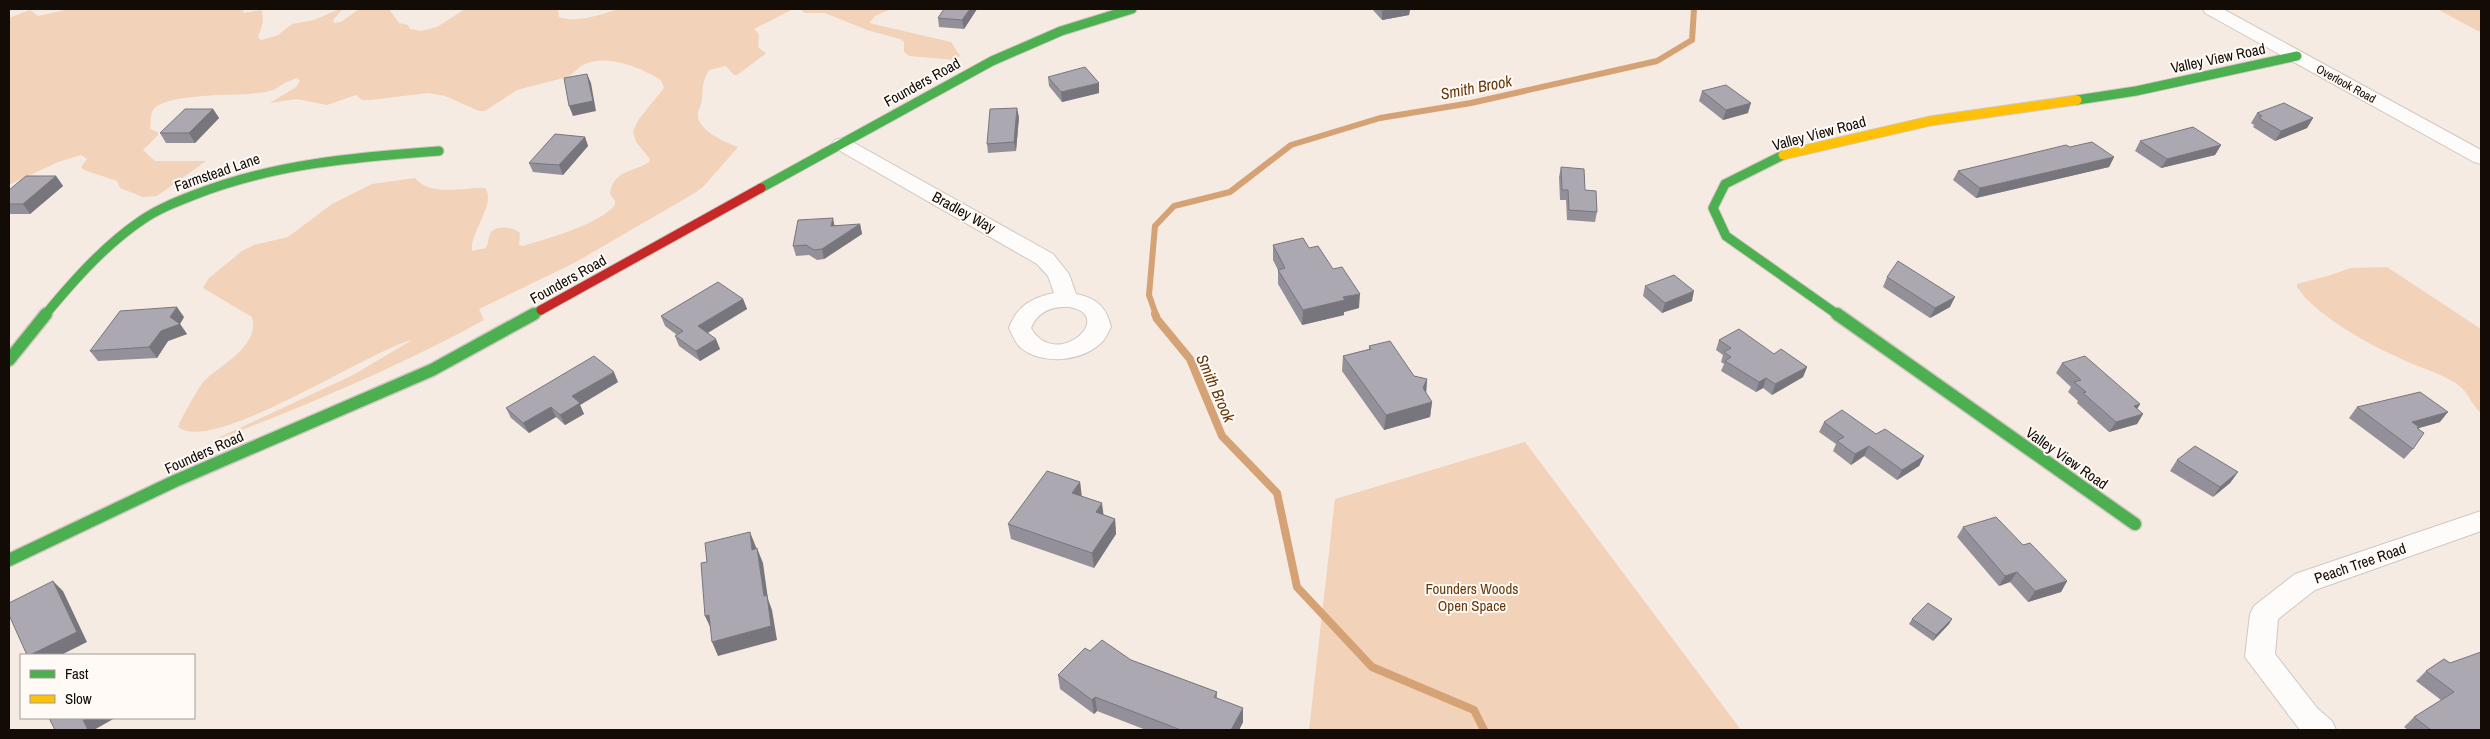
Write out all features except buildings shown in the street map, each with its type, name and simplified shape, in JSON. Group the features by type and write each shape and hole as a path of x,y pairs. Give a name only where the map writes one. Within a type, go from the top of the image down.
{"street":[{"name":"Overlook Road","path":"2212,9 2481,158"},
{"name":"Founders Road","path":"9,560 175,481 432,370 1009,53 1123,10"},
{"name":"Valley View Road","path":"2135,524 1726,236 1713,208 1725,184 1783,156 1930,121 2136,92 2297,56"},
{"name":"Bradley Way","path":"842,144 1026,246 1044,259 1058,274 1067,300"},
{"name":"Farmstead Lane","path":"9,360 86,267 139,221 191,194 266,170 336,158 439,151"},
{"name":"Peach Tree Road","path":"2321,730 2306,718 2260,657 2264,614 2305,582 2481,521"}],"green space":[{"path":"69,9 242,9 244,13 260,10 262,11 263,22 258,38 262,40 278,35 292,24 314,20 337,10 342,10 333,20 334,23 341,22 359,9 389,9 399,23 408,25 410,29 421,31 437,27 465,9 558,9 559,17 581,19 618,9 793,9 754,29 759,34 758,47 766,53 737,75 734,75 726,66 709,70 703,84 702,101 698,112 699,120 713,135 738,147 703,187 576,262 479,309 484,320 450,338 347,387 205,444 353,375 412,340 362,362 292,398 223,427 196,432 178,427 204,381 238,354 250,337 253,327 252,317 203,288 209,278 242,251 254,245 288,237 332,204 372,184 415,178 421,184 438,189 485,188 488,194 488,202 474,236 472,251 486,248 491,232 497,228 514,229 520,233 519,245 523,246 585,225 597,219 615,205 615,201 610,194 615,180 619,176 649,162 650,159 636,142 633,131 639,119 664,88 661,80 644,71 613,61 602,61 583,65 567,77 517,90 485,111 479,111 445,96 428,93 370,100 362,100 356,95 327,105 297,99 270,103 296,87 300,81 297,78 268,91 250,94 183,98 159,105 153,110 150,129 158,132 158,135 143,150 155,161 206,161 157,196 143,197 120,188 117,181 84,170 81,167 87,159 81,155 58,162 9,185 9,18 30,10 38,16"},
{"path":"800,9 891,9 875,16 869,23 951,42 960,56 956,60 909,56 904,52 904,42 900,39 867,30 825,13 805,13"},
{"path":"2437,9 2481,9 2481,32 2476,30"},
{"path":"2387,267 2481,329 2481,413 2465,391 2457,384 2443,376 2405,361 2357,336 2328,318 2297,287 2297,284 2350,268"},
{"name":"Founders Woods Open Space","path":"1525,442 1741,730 1309,730 1335,499"}],"waterway":[{"name":"Smith Brook","path":"1156,315 1149,295 1155,226 1174,206 1230,192 1291,145 1380,118 1471,103 1657,61 1692,40 1694,9"},
{"name":"Smith Brook","path":"1155,314 1190,359 1222,436 1277,493 1297,587 1372,667 1474,710 1484,730"}],"traffic: fast":[{"path":"761,188 992,61 1061,31 1132,9"},
{"path":"2077,100 2136,91 2297,56"},
{"path":"9,360 70,286 102,252 144,219 159,210 210,188 242,178 307,164 372,156 439,151"},
{"path":"1783,155 1725,184 1713,208 1726,236 2135,524"},
{"path":"9,560 175,481 432,370 541,310"}],"traffic: slow":[{"path":"1783,155 1930,121 2077,100"}],"traffic: jam":[{"path":"541,310 761,188"}]}
